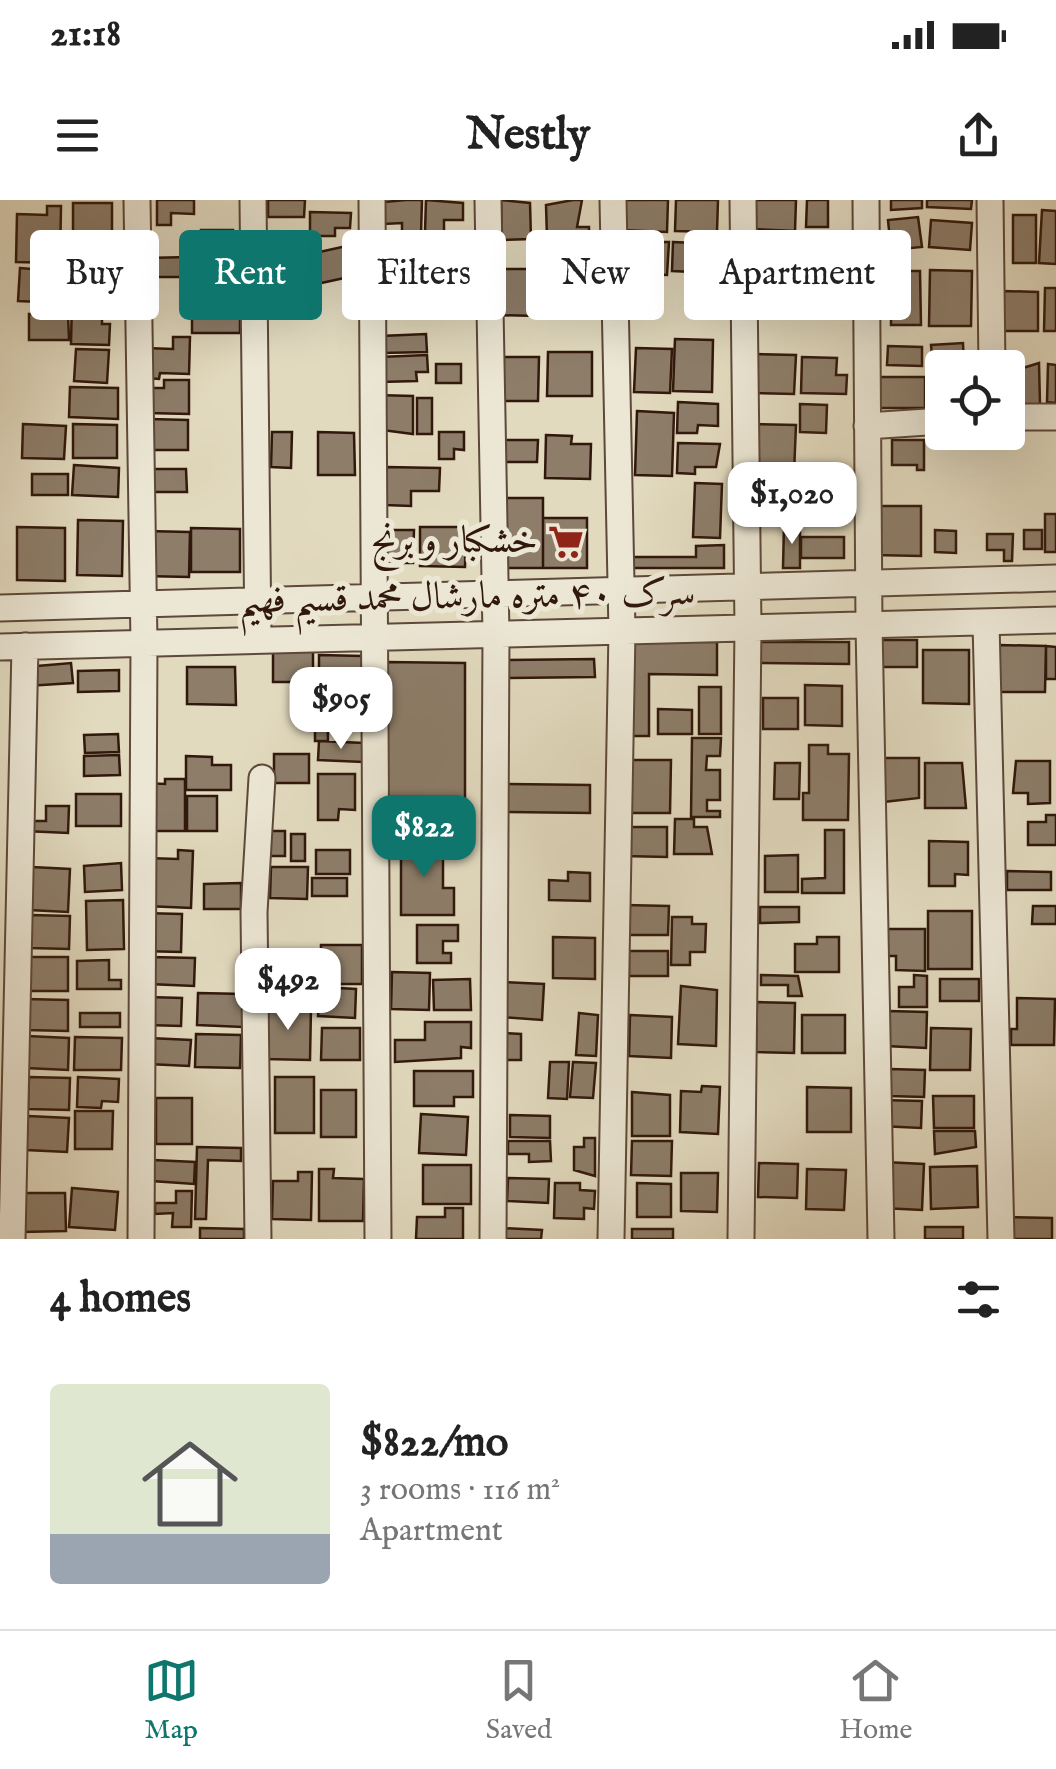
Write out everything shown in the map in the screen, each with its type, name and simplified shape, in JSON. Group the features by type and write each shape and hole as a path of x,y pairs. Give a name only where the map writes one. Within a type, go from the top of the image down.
{"street":[{"path":"137,200 144,643 141,1239"},
{"path":"253,200 258,640"},
{"path":"372,200 378,1239"},
{"path":"488,200 496,592 493,1239"},
{"path":"612,1239 622,631 614,200"},
{"path":"740,1239 748,628 743,200"},
{"path":"866,200 868,582 882,1239"},
{"path":"990,200 992,350"},
{"path":"1025,417 1056,417"},
{"path":"867,426 925,422"},
{"name":"سرک ۴۰ متره مارشال محمد قسیم فهیم","path":"0,608 1056,578"},
{"name":"سرک ۴۰ متره مارشال محمد قسیم فهیم","path":"13,646 1056,620"},
{"path":"986,622 1001,1239"},
{"path":"12,1239 13,646"},
{"path":"258,1239 254,912 262,778"}],"building":[{"path":"157,200 194,200 194,214 171,213 171,225 157,225"},
{"path":"268,200 305,200 304,217 268,217"},
{"path":"422,200 421,230 402,230 402,223 384,224 384,202"},
{"path":"426,200 463,203 463,220 444,220 444,230 425,230"},
{"path":"501,200 530,203 531,230 526,230 526,239 506,240 506,230 502,230"},
{"path":"582,200 577,227 589,230 547,230 546,205"},
{"path":"621,200 668,200 667,232 620,230"},
{"path":"676,200 718,200 717,230 675,231"},
{"path":"752,200 796,200 795,230 751,229"},
{"path":"807,200 828,200 828,227 806,227"},
{"path":"891,200 922,200 922,208 891,210"},
{"path":"927,200 972,200 971,209 927,207"},
{"path":"73,203 112,203 112,230 73,230"},
{"path":"47,206 61,206 61,230 30,230 30,262 16,262 17,214 47,215"},
{"path":"1042,210 1056,211 1056,264 1039,263"},
{"path":"310,212 351,213 350,228 335,228 335,236 322,236 322,230 310,230"},
{"path":"1013,215 1036,215 1036,263 1013,263"},
{"path":"918,217 922,247 911,248 911,230 889,230 888,220"},
{"path":"931,220 972,223 970,250 929,247"},
{"path":"664,242 669,242 664,275"},
{"path":"673,242 684,243 684,272 672,271"},
{"path":"342,247 342,278 322,283 322,251"},
{"path":"179,257 179,277 159,277 159,258"},
{"path":"20,268 30,269 30,302 18,301"},
{"path":"506,269 526,269 526,316 506,315"},
{"path":"930,270 972,271 971,326 929,326"},
{"path":"911,271 920,271 921,325 891,325 891,320 911,320"},
{"path":"1045,288 1056,288 1056,331 1044,331"},
{"path":"1003,291 1038,292 1038,331 1003,331"},
{"path":"29,314 30,320 68,320 69,340 29,340"},
{"path":"72,320 102,320 102,324 110,324 109,345 71,344"},
{"path":"192,320 240,320 240,333 192,333"},
{"path":"426,334 427,352 382,353 381,336"},
{"path":"173,337 190,337 189,374 160,373 159,379 146,378 146,348 173,349"},
{"path":"675,339 713,340 712,392 673,391"},
{"path":"963,343 963,350 931,350 931,345"},
{"path":"888,346 922,347 922,366 887,365"},
{"path":"636,348 672,349 670,393 634,392"},
{"path":"76,349 109,350 107,383 74,381"},
{"path":"548,352 592,352 592,396 547,396"},
{"path":"756,354 796,355 794,394 754,393"},
{"path":"427,355 428,372 416,372 417,381 380,382 379,357"},
{"path":"499,357 539,357 538,401 498,401"},
{"path":"802,357 837,358 836,375 847,375 846,394 801,393"},
{"path":"1039,363 1040,404 1025,405 1025,367"},
{"path":"436,364 461,364 461,383 436,383"},
{"path":"1048,364 1056,365 1056,403 1047,402"},
{"path":"880,377 925,377 925,408 880,408"},
{"path":"164,380 189,380 189,414 148,413 148,388 164,388"},
{"path":"70,387 118,388 118,419 69,417"},
{"path":"375,395 413,396 413,434 374,429"},
{"path":"417,398 432,398 432,434 417,434"},
{"path":"678,402 718,404 718,426 698,425 697,433 677,433"},
{"path":"800,404 827,405 826,433 800,432"},
{"path":"637,411 674,413 672,476 635,475"},
{"path":"149,419 188,420 188,450 149,450"},
{"path":"23,424 66,426 64,459 22,458"},
{"path":"73,424 117,425 117,458 73,458"},
{"path":"751,424 796,425 794,473 749,472"},
{"path":"272,432 292,432 291,468 271,467"},
{"path":"318,432 354,433 355,475 318,475"},
{"path":"439,432 464,432 464,450 454,449 454,459 439,459"},
{"path":"546,435 572,436 571,444 591,444 590,479 545,478"},
{"path":"502,440 538,440 537,462 502,462"},
{"path":"892,440 924,440 924,470 917,470 917,465 892,465"},
{"path":"678,443 720,444 716,467 695,467 695,474 677,473"},
{"path":"74,465 119,468 118,497 72,495"},
{"path":"386,467 440,468 439,491 411,491 411,506 385,505"},
{"path":"150,469 186,469 187,492 150,492"},
{"path":"32,474 68,474 68,495 32,495"},
{"path":"695,483 722,484 720,538 693,537"},
{"path":"498,498 543,498 543,568 498,568"},
{"path":"874,506 921,506 921,556 874,555"},
{"path":"1045,514 1056,514 1056,552 1045,552"},
{"path":"543,518 587,518 587,568 543,568"},
{"path":"78,520 123,521 122,576 77,575"},
{"path":"784,525 800,525 800,568 783,568"},
{"path":"17,527 65,528 65,581 17,580"},
{"path":"420,527 466,527 465,567 420,566"},
{"path":"191,528 240,529 240,572 191,572"},
{"path":"384,530 414,530 413,563 384,563"},
{"path":"935,530 956,531 956,553 935,552"},
{"path":"1024,530 1042,530 1042,549 1024,549"},
{"path":"145,531 190,532 189,577 144,576"},
{"path":"987,534 1013,534 1012,561 1004,561 1004,550 987,550"},
{"path":"801,537 844,537 844,558 801,558"},
{"path":"724,545 724,568 632,568 632,557 696,557 696,546"},
{"path":"878,640 917,640 917,667 878,667"},
{"path":"628,641 717,642 717,675 649,674 649,736 628,736"},
{"path":"756,642 849,642 849,664 756,663"},
{"path":"999,645 1046,646 1045,692 998,692"},
{"path":"1046,646 1056,647 1056,679 1046,679"},
{"path":"273,650 313,650 313,682 273,682"},
{"path":"923,650 969,650 969,704 923,703"},
{"path":"319,655 362,656 362,684 319,684"},
{"path":"594,659 595,677 501,678 501,660"},
{"path":"386,662 465,663 465,833 420,833 420,798 386,798"},
{"path":"71,663 73,683 27,686 26,667"},
{"path":"187,667 235,667 236,705 187,704"},
{"path":"119,670 119,691 78,692 78,671"},
{"path":"805,685 842,686 842,726 805,725"},
{"path":"699,687 721,687 721,734 699,734"},
{"path":"327,690 328,741 315,741 315,691"},
{"path":"763,698 798,698 798,729 763,729"},
{"path":"658,709 692,710 692,734 658,734"},
{"path":"118,734 119,752 85,753 84,735"},
{"path":"692,738 721,738 720,756 707,756 706,770 720,770 720,800 707,800 707,811 720,811 720,817 691,817"},
{"path":"319,741 364,743 363,762 318,760"},
{"path":"809,745 828,745 828,754 849,754 848,820 803,820 803,793 809,793"},
{"path":"274,754 309,754 309,783 274,783"},
{"path":"119,755 120,775 84,776 84,756"},
{"path":"186,756 212,757 212,765 231,765 231,790 186,790"},
{"path":"884,758 919,758 919,798 883,802"},
{"path":"625,760 671,760 670,813 624,813"},
{"path":"1016,761 1050,761 1050,803 1028,804 1028,793 1013,793"},
{"path":"775,763 800,763 799,799 774,799"},
{"path":"925,763 962,763 966,808 925,808"},
{"path":"318,774 355,774 355,810 339,809 338,820 318,820"},
{"path":"165,779 185,779 185,831 145,831 145,783 165,784"},
{"path":"504,784 590,785 590,813 504,812"},
{"path":"76,794 121,794 121,826 76,826"},
{"path":"187,796 217,796 217,831 187,831"},
{"path":"46,806 69,806 68,833 25,831 26,821 46,821"},
{"path":"1046,815 1056,815 1056,845 1028,845 1028,822 1046,822"},
{"path":"675,819 694,819 694,827 707,827 712,854 674,854"},
{"path":"624,827 667,827 667,857 624,856"},
{"path":"825,830 844,830 844,893 802,893 802,879 825,878"},
{"path":"260,831 285,831 285,856 260,856"},
{"path":"291,834 305,834 305,861 291,861"},
{"path":"401,841 443,841 443,888 454,888 454,915 401,915"},
{"path":"929,841 968,842 968,875 955,874 955,886 929,886"},
{"path":"178,850 193,851 191,908 146,906 147,858 178,859"},
{"path":"316,850 350,850 350,874 316,874"},
{"path":"798,855 798,892 765,892 765,856"},
{"path":"121,863 122,890 85,892 84,866"},
{"path":"32,867 70,869 68,912 29,910"},
{"path":"271,867 308,867 307,899 270,898"},
{"path":"1007,871 1051,872 1051,890 1007,890"},
{"path":"568,872 590,873 590,901 549,900 549,880 568,881"},
{"path":"312,878 347,878 347,896 312,896"},
{"path":"241,883 241,909 204,909 204,884"},
{"path":"123,900 124,949 87,950 86,901"},
{"path":"625,905 669,906 668,935 625,935"},
{"path":"1033,906 1056,906 1056,924 1032,924"},
{"path":"760,907 799,907 799,922 760,923"},
{"path":"928,911 972,911 972,969 928,969"},
{"path":"141,913 182,914 181,952 140,951"},
{"path":"30,915 70,916 69,949 30,948"},
{"path":"672,917 692,917 692,924 706,924 705,952 690,952 690,965 671,965"},
{"path":"417,925 458,925 458,941 443,941 443,953 451,953 451,963 417,963"},
{"path":"881,929 925,929 925,971 896,970 896,956 881,956"},
{"path":"553,937 595,938 595,979 553,978"},
{"path":"817,937 839,937 839,972 795,972 795,944 817,944"},
{"path":"321,945 362,945 362,984 321,984"},
{"path":"267,951 310,951 310,983 284,982 284,973 267,973"},
{"path":"629,951 668,951 668,976 629,976"},
{"path":"28,957 68,957 68,991 28,991"},
{"path":"150,957 195,958 194,986 149,984"},
{"path":"109,960 109,980 121,980 121,989 77,989 77,961"},
{"path":"392,972 430,973 429,1010 391,1009"},
{"path":"761,975 798,976 802,996 788,996 788,985 761,985"},
{"path":"914,975 927,976 927,1007 899,1007 899,987 914,987"},
{"path":"470,979 471,1010 434,1010 433,980"},
{"path":"940,979 979,979 979,1001 940,1001"},
{"path":"503,982 544,984 542,1020 501,1017"},
{"path":"681,986 717,990 716,1046 678,1044"},
{"path":"320,987 356,989 355,1018 318,1016"},
{"path":"198,993 244,994 243,1027 197,1025"},
{"path":"148,997 182,998 181,1026 147,1025"},
{"path":"1017,998 1055,999 1054,1045 1011,1045 1011,1029 1017,1029"},
{"path":"25,999 68,1000 68,1031 25,1030"},
{"path":"757,1002 795,1003 794,1053 756,1052"},
{"path":"266,1006 311,1007 310,1060 265,1059"},
{"path":"888,1011 927,1012 926,1048 886,1046"},
{"path":"80,1013 120,1013 120,1027 80,1027"},
{"path":"579,1013 598,1015 596,1056 576,1055"},
{"path":"630,1015 672,1017 671,1058 629,1056"},
{"path":"802,1015 845,1015 845,1053 802,1053"},
{"path":"425,1022 471,1022 471,1048 461,1047 461,1058 395,1062 395,1040 425,1040"},
{"path":"322,1028 360,1028 360,1060 321,1060"},
{"path":"931,1028 971,1029 970,1070 930,1070"},
{"path":"504,1033 521,1034 521,1060 504,1060"},
{"path":"196,1034 241,1035 240,1068 195,1067"},
{"path":"27,1036 69,1038 68,1070 26,1068"},
{"path":"75,1037 122,1038 121,1070 74,1070"},
{"path":"149,1038 191,1040 189,1066 148,1064"},
{"path":"550,1062 569,1062 567,1099 548,1098"},
{"path":"573,1062 596,1063 593,1098 570,1097"},
{"path":"890,1069 925,1070 924,1097 889,1096"},
{"path":"414,1071 473,1071 473,1097 454,1097 454,1106 414,1106"},
{"path":"29,1077 70,1078 69,1110 28,1109"},
{"path":"78,1077 119,1079 118,1102 102,1101 101,1108 77,1107"},
{"path":"275,1077 314,1077 314,1133 275,1133"},
{"path":"702,1086 720,1087 718,1134 680,1132 681,1091 701,1092"},
{"path":"807,1087 851,1088 851,1132 807,1132"},
{"path":"321,1090 356,1090 356,1137 321,1137"},
{"path":"632,1092 670,1095 670,1136 632,1136"},
{"path":"933,1096 974,1096 974,1128 934,1128"},
{"path":"156,1098 192,1098 192,1144 156,1144"},
{"path":"881,1100 922,1101 921,1128 880,1126"},
{"path":"75,1111 113,1111 112,1149 75,1149"},
{"path":"421,1114 468,1117 466,1155 419,1153"},
{"path":"510,1115 550,1116 550,1138 510,1137"},
{"path":"28,1116 69,1118 67,1152 26,1150"},
{"path":"934,1131 975,1131 976,1147 935,1154"},
{"path":"584,1138 595,1138 595,1176 574,1170 574,1147 584,1147"},
{"path":"508,1141 550,1141 551,1161 529,1162 529,1154 508,1154"},
{"path":"632,1141 672,1141 671,1176 631,1175"},
{"path":"197,1147 241,1148 241,1161 208,1160 206,1219 195,1219"},
{"path":"153,1160 195,1162 194,1184 152,1181"},
{"path":"884,1162 924,1164 922,1210 882,1208"},
{"path":"759,1163 798,1164 797,1198 758,1197"},
{"path":"423,1165 471,1165 471,1204 423,1204"},
{"path":"977,1166 978,1207 931,1209 930,1167"},
{"path":"319,1169 334,1169 333,1178 364,1179 363,1221 319,1221"},
{"path":"807,1169 846,1170 844,1210 806,1209"},
{"path":"298,1172 312,1172 311,1220 272,1219 273,1181 298,1181"},
{"path":"681,1173 718,1173 717,1212 681,1211"},
{"path":"508,1178 549,1179 548,1203 507,1201"},
{"path":"555,1183 580,1183 580,1190 595,1191 594,1209 584,1208 584,1219 554,1218"},
{"path":"637,1183 671,1184 671,1217 637,1217"},
{"path":"72,1188 118,1192 115,1230 69,1227"},
{"path":"176,1191 192,1191 191,1227 172,1227 173,1213 155,1214 155,1203 176,1203"},
{"path":"22,1193 65,1193 66,1231 22,1232"},
{"path":"445,1208 463,1208 463,1239 416,1239 417,1217 445,1217"},
{"path":"1008,1217 1052,1218 1052,1239 1007,1239"},
{"path":"925,1227 963,1227 963,1239 925,1239"},
{"path":"200,1228 244,1229 244,1239 200,1239"},
{"path":"501,1228 542,1230 541,1239 500,1239"},
{"path":"632,1229 673,1229 673,1239 632,1239"}],"place":[{"name":"خشکبار و برنج","path":"566,542"}]}
